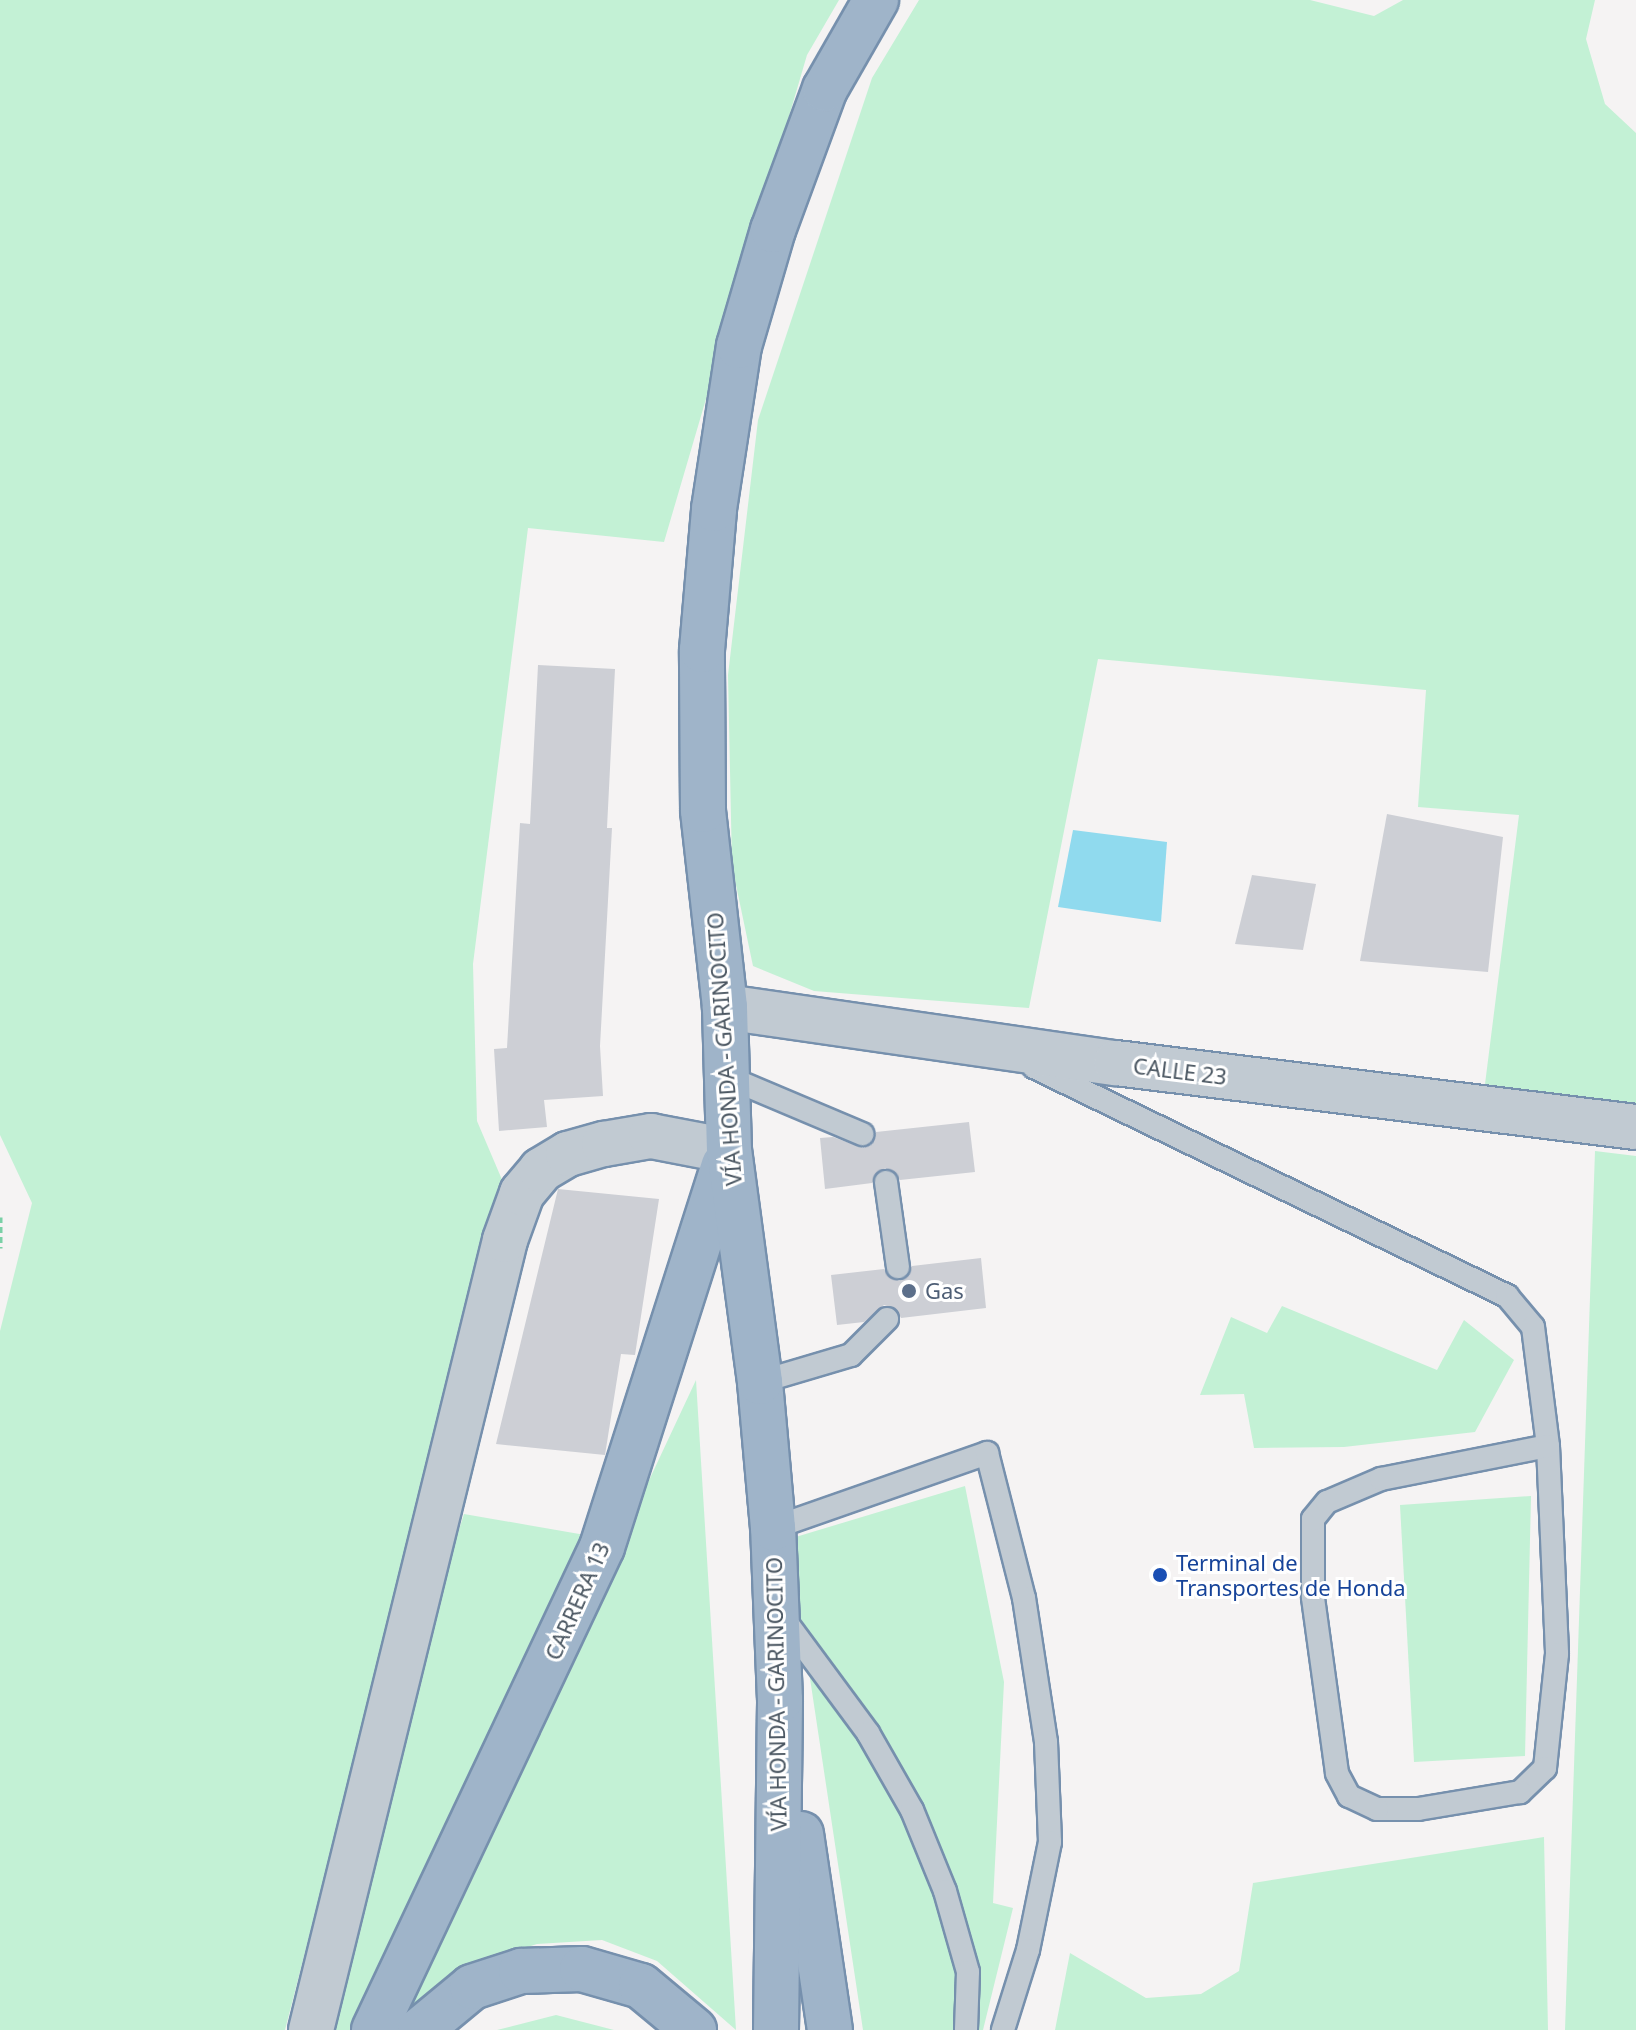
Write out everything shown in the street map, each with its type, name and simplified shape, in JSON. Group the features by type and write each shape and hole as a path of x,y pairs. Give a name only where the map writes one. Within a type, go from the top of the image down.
{"highway":[{"name":"VÍA HONDA - GARINOCITO","path":"776,2030 780,1700 773,1528 760,1382 729,1151 725,1007 703,810 702,650 716,494 739,346 773,230 825,89 876,0"},
{"name":"CARRERA 13","path":"374,2030 602,1547 729,1151"},
{"path":"780,1700 830,2030"},
{"path":"420,2030 472,1987 521,1971 582,1969 641,1986 694,2030"}],"street":[{"name":"CALLE 23","path":"725,1007 975,1043 1636,1127"},
{"path":"311,2030 505,1240 522,1193 541,1170 568,1154 604,1144 651,1136 729,1151"}],"lane":[{"path":"975,1043 1081,1086 1507,1296 1533,1327 1548,1446 1557,1654 1545,1768 1520,1792 1418,1809 1377,1809 1349,1796 1337,1773 1315,1612 1313,1519 1327,1502 1381,1479 1548,1446"},
{"path":"727,1077 862,1134"},
{"path":"886,1182 898,1267"},
{"path":"760,1382 851,1355 887,1319"},
{"path":"773,1528 987,1453 1024,1598 1046,1742 1050,1842 1028,1950 1003,2030"},
{"path":"775,1608 868,1733 912,1810 945,1891 968,1972 966,2030"}],"path":[{"path":"0,1217 0,1248"}],"green space":[{"path":"0,0 839,0 807,55 664,542 528,528 473,964 477,1121 503,1182 285,2030 0,2030 0,1331 32,1203 0,1135"},
{"path":"919,0 1310,0 1374,16 1403,0 1595,0 1586,39 1605,104 1636,133 1636,1113 1485,1084 1519,815 1418,807 1426,690 1098,659 1029,1008 814,991 753,966 732,866 728,675 758,420 872,78"},
{"path":"1595,1151 1636,1156 1636,2030 1565,2030"},
{"path":"1282,1306 1437,1370 1464,1320 1514,1360 1475,1432 1344,1447 1254,1448 1244,1394 1200,1395 1231,1317 1267,1333"},
{"path":"696,1380 736,2030 657,1961 602,1940 537,1944 472,1965 399,2014"},
{"path":"965,1486 1004,1682 993,1903 1013,1908 983,2030 863,2030 789,1539"},
{"path":"1531,1496 1525,1756 1414,1762 1400,1505"},
{"path":"464,1514 591,1536 359,2030 329,2030 423,1641"},
{"path":"1544,1837 1548,2030 1055,2030 1070,1953 1146,1998 1201,1994 1239,1971 1253,1883"},
{"path":"556,2015 614,2030 497,2030"}],"water":[{"path":"1073,830 1167,842 1161,922 1058,907"}],"building":[{"path":"538,665 615,669 607,828 612,828 600,1046 603,1096 544,1100 547,1127 499,1131 494,1049 507,1048 520,823 530,824"},
{"path":"1387,814 1503,837 1488,972 1360,961"},
{"path":"1252,875 1316,884 1303,950 1235,944"},
{"path":"969,1122 975,1172 900,1180 885,1168 872,1183 825,1189 820,1138 833,1137 863,1148 871,1145 876,1132"},
{"path":"558,1189 659,1199 635,1355 621,1354 605,1455 496,1444"},
{"name":"Gas","path":"981,1258 986,1308 901,1318 896,1309 884,1305 864,1322 837,1325 831,1275 884,1269 899,1281 912,1266"}],"place":[{"name":"Gas","path":"909,1291"},
{"name":"Terminal de Transportes de Honda","path":"1160,1575"}]}
